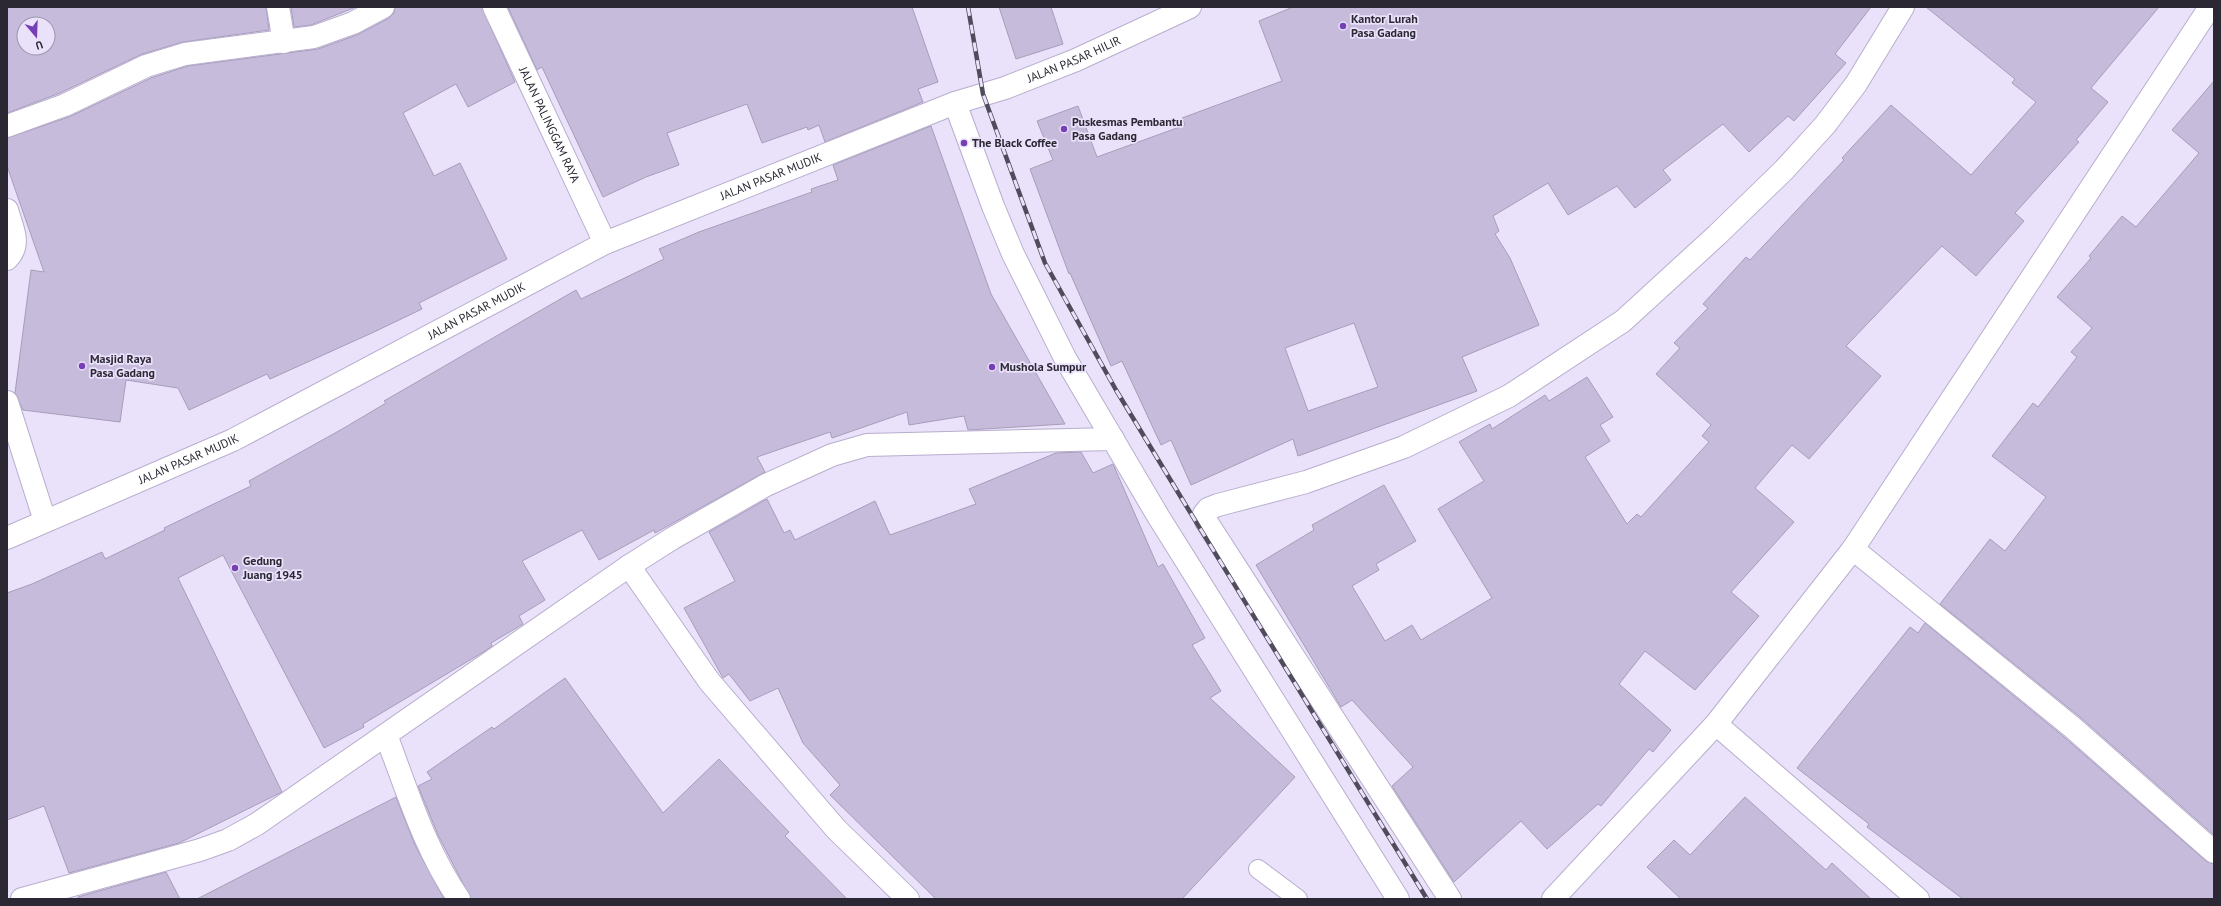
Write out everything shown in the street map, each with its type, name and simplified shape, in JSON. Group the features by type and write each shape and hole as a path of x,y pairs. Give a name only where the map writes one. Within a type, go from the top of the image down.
{"street":[{"path":"278,7 284,42"},
{"path":"7,126 65,105 146,66 167,59 184,54 314,37 336,30 383,7"},
{"name":"JALAN PALINGGAM RAYA","path":"494,7 604,243"},
{"name":"JALAN PASAR HILIR","path":"955,103 1006,88 1076,60 1190,7"},
{"path":"1450,899 1206,521 1204,514 1208,510 1218,505 1306,482 1404,447 1509,396 1623,321 1718,235 1784,170 1825,125 1856,84 1903,7"},
{"path":"1553,899 1716,724 1853,549 2210,7"},
{"path":"955,103 993,206 1013,254 1065,358 1158,516 1398,899"},
{"name":"JALAN PASAR MUDIK","path":"7,538 233,440 604,243 955,103"},
{"path":"7,210 15,236 15,249 7,259"},
{"path":"7,402 45,521"},
{"path":"22,899 200,850 228,840 257,824 629,566 673,538 766,484 832,455 860,447 879,444 1113,439"},
{"path":"1853,549 2072,727 2214,852"},
{"path":"629,566 709,681 836,829 908,899"},
{"path":"1716,724 1918,899"},
{"path":"386,735 417,816 444,878 459,899"}],"lane":[{"path":"1258,870 1298,899"}],"building":[{"path":"7,7 266,7 269,30 183,42 142,54 60,93 7,113"},
{"path":"291,7 356,7 311,25 294,27"},
{"path":"395,7 482,7 515,82 468,107 456,84 403,113 434,176 460,163 507,259 419,303 422,309 374,332 270,379 267,374 189,410 178,388 126,380 120,422 23,410 15,393 31,270 44,272 7,166 7,138 69,117 151,78 188,66 318,49 357,35 389,18 394,13"},
{"path":"508,7 912,7 938,82 918,89 923,102 825,142 819,125 808,130 807,127 762,143 747,104 667,133 679,165 646,177 603,197 542,67 537,70"},
{"path":"999,7 1051,7 1063,44 1016,59"},
{"path":"1293,7 1871,7 1835,54 1846,63 1794,121 1788,116 1749,152 1723,124 1663,170 1671,180 1635,208 1617,186 1568,215 1548,183 1493,216 1499,231 1495,234 1510,258 1539,325 1462,357 1477,391 1298,456 1293,439 1191,485 1171,440 1161,445 1122,361 1111,366 1070,273 1069,274 1030,169 1053,160 1037,121 1078,106 1097,157 1185,125 1182,118 1282,81 1259,21","holes":["1354,323 1378,387 1308,411 1285,348"]},
{"path":"1926,7 2159,7 2091,88 2108,102 2076,140 2079,142 2015,213 2024,221 1976,276 1942,246 1846,346 1881,376 1809,459 1792,445 1755,488 1794,522 1731,592 1759,616 1695,690 1645,651 1619,684 1671,730 1653,752 1649,749 1601,806 1598,804 1547,849 1521,821 1454,882 1392,786 1413,767 1352,700 1341,707 1256,565 1314,530 1312,525 1384,485 1416,541 1376,564 1379,570 1352,586 1385,641 1412,625 1421,640 1492,598 1438,509 1484,481 1459,442 1490,424 1492,429 1545,395 1549,401 1587,377 1613,417 1600,425 1610,441 1585,457 1627,524 1637,514 1641,517 1709,442 1702,436 1711,425 1656,374 1680,348 1674,343 1708,308 1703,304 1746,257 1750,260 1844,160 1842,158 1891,105 1971,175 2036,102 2012,83 2015,79"},
{"path":"2214,81 2214,835 2080,717 1940,604 1990,539 2005,551 2046,497 1992,456 2033,403 2038,407 2077,357 2071,352 2092,328 2057,297 2091,258 2089,256 2122,216 2136,227 2199,153 2172,130"},
{"path":"931,126 991,294 1065,424 968,430 964,416 909,425 907,412 832,438 830,432 757,457 765,472 655,533 654,530 599,560 582,530 522,561 545,600 519,616 523,624 491,643 492,646 485,651 363,724 364,727 324,748 223,555 178,578 282,792 179,843 69,873 44,806 7,820 7,593 32,584 102,552 105,559 165,530 164,528 251,486 249,481 344,428 386,403 384,401 576,290 581,299 664,259 659,249 699,232 812,192 811,189 838,180 833,165"},
{"path":"1081,452 1093,473 1113,464 1158,567 1163,564 1205,638 1192,645 1221,691 1210,698 1295,777 1182,899 936,899 830,795 840,785 803,743 778,688 750,701 729,674 723,678 684,608 735,581 709,532 767,499 784,533 790,530 795,540 875,501 890,535 976,504 969,489 1056,453"},
{"path":"1925,623 2064,737 2206,861 2214,864 2214,899 1963,899 1867,827 1869,824 1797,768 1910,627 1918,633"},
{"path":"565,678 663,813 719,759 789,832 785,836 847,899 471,899 438,835 418,786 432,779 427,772 492,727 494,729"},
{"path":"396,797 415,845 444,899 197,899"},
{"path":"1745,797 1826,870 1832,863 1871,899 1681,899 1647,867 1674,840 1690,855"},
{"path":"166,872 180,899 78,899 78,897"}],"railway":[{"path":"968,7 983,94 1045,263 1116,390 1427,899"}],"place":[{"name":"Kantor Lurah Pasa Gadang","path":"1343,26"},
{"name":"Puskesmas Pembantu Pasa Gadang","path":"1064,129"},
{"name":"The Black Coffee","path":"964,143"},
{"name":"Masjid Raya Pasa Gadang","path":"82,366"},
{"name":"Mushola Sumpur","path":"992,367"},
{"name":"Gedung Juang 1945","path":"235,568"}]}
